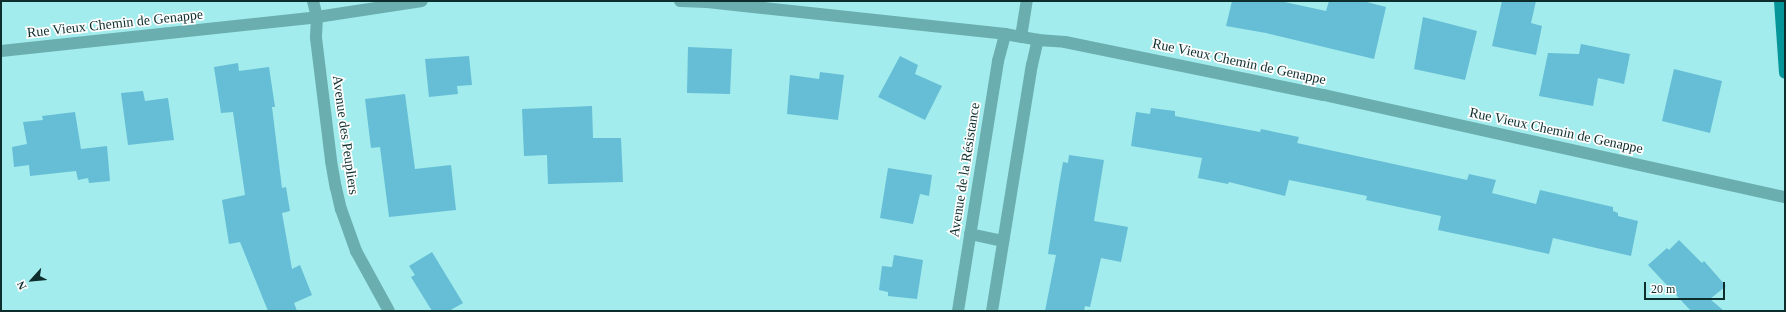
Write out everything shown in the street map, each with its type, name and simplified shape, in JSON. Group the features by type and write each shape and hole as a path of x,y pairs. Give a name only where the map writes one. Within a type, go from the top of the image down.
{"main road":[{"path":"1780,1 1785,73"}],"street":[{"name":"Avenue des Peupliers","path":"313,1 317,17 316,38 331,161 336,188 356,251 389,311"},
{"name":"Rue Vieux Chemin de Genappe","path":"1,51 317,17 422,1"},
{"name":"Rue Vieux Chemin de Genappe","path":"680,1 707,2 1005,34 1038,40 1065,42 1324,95 1785,197"},
{"path":"1021,37 1027,1"},
{"name":"Avenue de la Résistance","path":"958,311 998,60 1005,34"},
{"path":"992,311 1032,65 1038,40"},
{"path":"970,234 1003,241"}],"building":[{"path":"1232,1 1280,1 1326,11 1329,1 1363,1 1386,7 1374,59 1266,33 1226,26"},
{"path":"1502,1 1536,1 1531,23 1542,26 1536,55 1492,46"},
{"path":"1423,17 1477,31 1465,80 1414,69"},
{"path":"1581,44 1630,54 1624,84 1598,78 1593,106 1539,96 1548,53 1579,54"},
{"path":"688,47 732,49 730,94 687,93"},
{"path":"469,56 472,85 457,86 458,94 429,97 425,59"},
{"path":"900,56 918,65 915,74 942,86 925,120 878,97"},
{"path":"238,63 239,71 269,67 275,107 272,107 282,188 286,187 290,211 282,213 292,269 300,265 312,295 294,303 297,311 268,311 240,242 229,244 222,200 245,195 233,112 221,113 214,67"},
{"path":"1674,69 1722,81 1710,133 1662,121"},
{"path":"820,72 844,75 838,120 787,114 790,75 819,79"},
{"path":"143,91 145,101 168,98 174,140 128,145 121,93"},
{"path":"405,94 415,169 451,165 456,210 389,217 380,147 371,148 365,99"},
{"path":"592,106 593,138 621,138 623,182 548,184 547,155 524,156 522,109"},
{"path":"1151,108 1175,111 1175,116 1260,132 1261,129 1299,137 1297,143 1467,180 1469,174 1496,180 1492,193 1536,204 1540,190 1613,207 1613,211 1618,213 1618,216 1638,221 1631,256 1553,238 1549,254 1438,230 1441,216 1366,200 1367,196 1289,180 1285,196 1229,182 1228,184 1198,178 1202,158 1131,146 1136,112 1150,114"},
{"path":"75,112 81,149 107,146 110,181 89,183 88,178 78,180 76,171 30,176 29,165 14,167 12,147 27,144 23,122 43,120 42,116"},
{"path":"1069,155 1104,160 1094,221 1128,227 1121,262 1101,258 1090,307 1085,306 1084,311 1045,311 1056,255 1048,254 1063,162 1068,163"},
{"path":"888,168 932,175 929,196 920,194 913,224 880,218"},
{"path":"1679,240 1702,263 1704,261 1726,286 1710,299 1724,311 1691,311 1648,265 1667,248 1669,250"},
{"path":"432,252 463,303 449,311 432,311 411,277 415,275 409,266"},
{"path":"894,255 923,260 917,299 888,296 888,292 879,290 882,266 892,267"}]}
